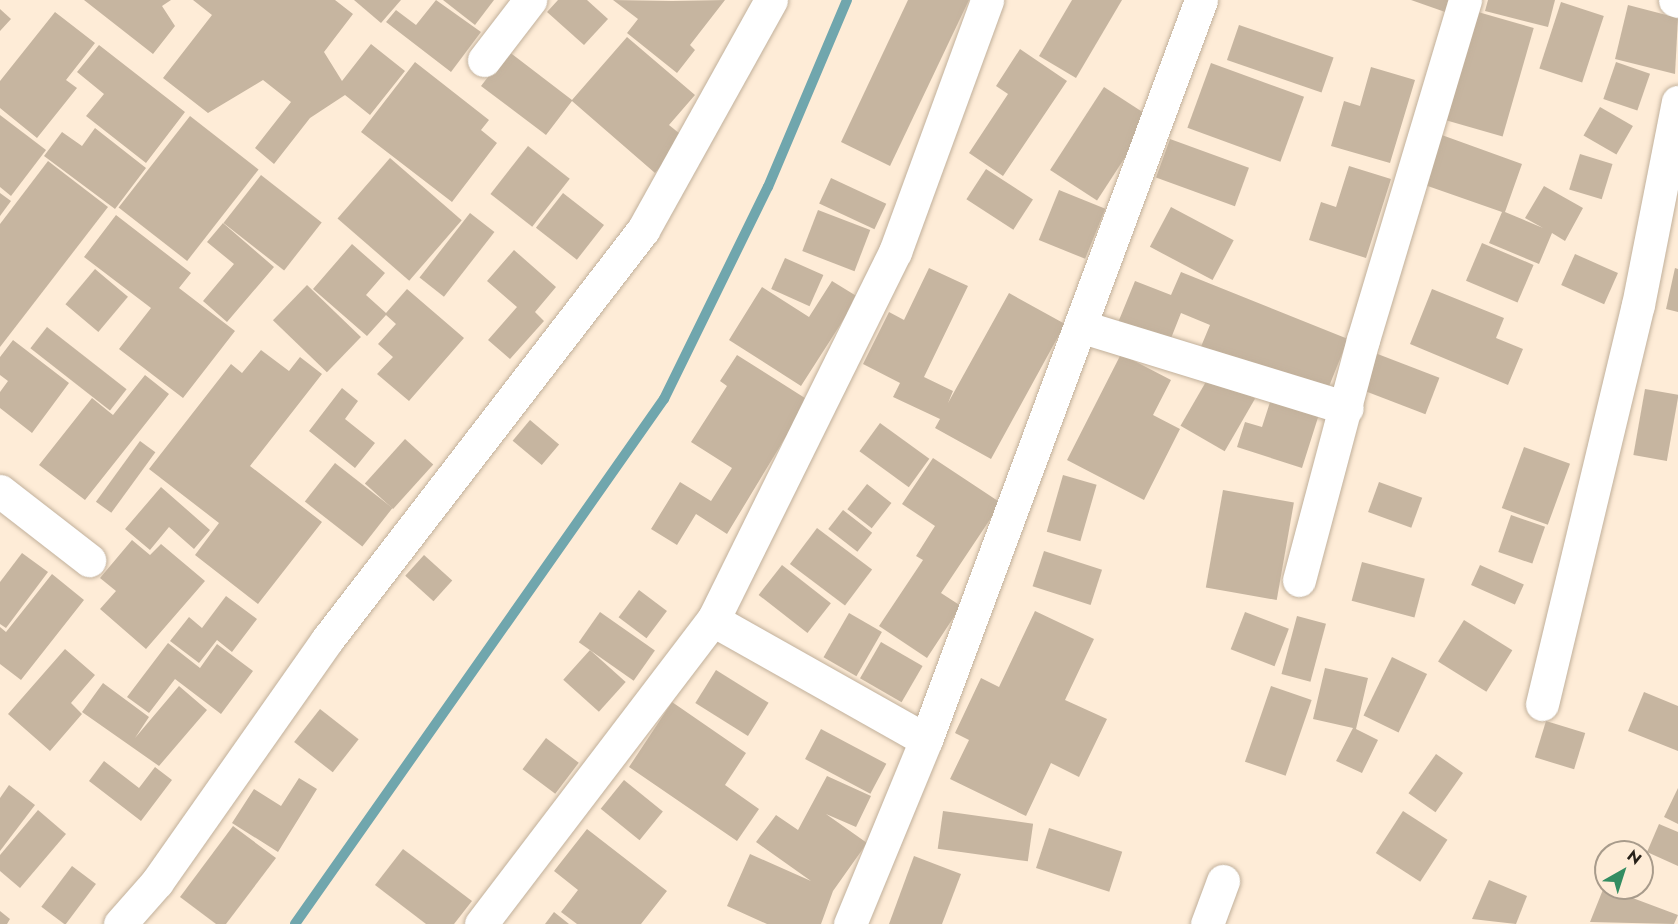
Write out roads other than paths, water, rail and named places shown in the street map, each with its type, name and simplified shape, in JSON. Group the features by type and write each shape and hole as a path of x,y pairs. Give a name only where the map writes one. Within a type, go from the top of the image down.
{"street":[{"path":"484,60 530,0"},
{"path":"120,924 157,882 327,640 643,231 771,0"},
{"path":"481,924 713,620 895,252 987,0"},
{"path":"850,924 926,740 1201,0"},
{"path":"1299,580 1465,0"},
{"path":"1542,704 1638,305 1678,102"},
{"path":"1080,326 1347,408"},
{"path":"0,491 89,560"},
{"path":"713,620 926,740"},
{"path":"1207,924 1223,881"}],"waterway":[{"path":"295,924 664,399 768,187 847,0"}]}
